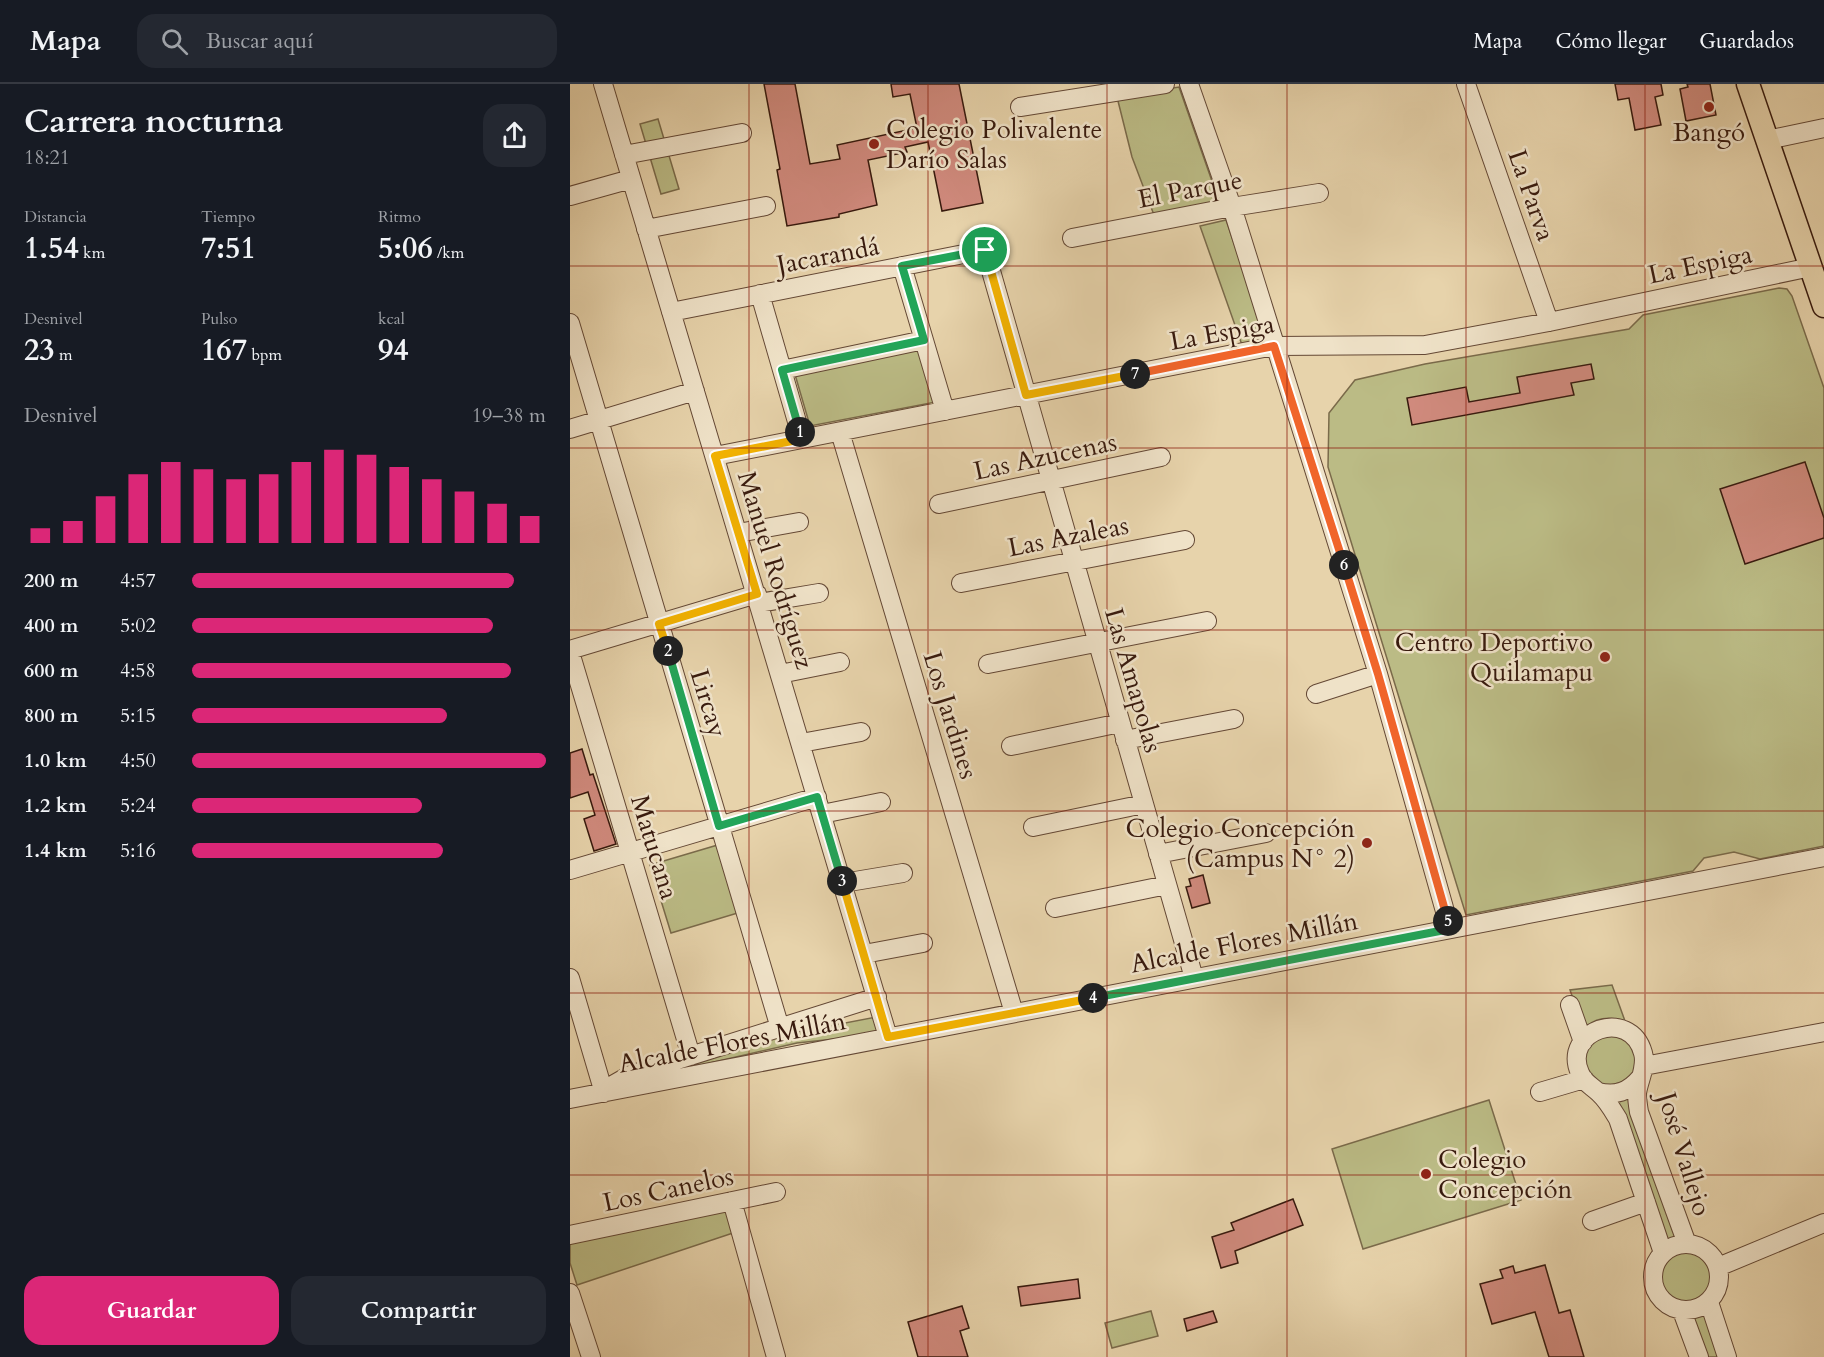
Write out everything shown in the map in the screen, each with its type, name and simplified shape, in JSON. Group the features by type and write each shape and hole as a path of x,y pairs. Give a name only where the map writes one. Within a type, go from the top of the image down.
{"main road":[{"path":"1748,84 1824,306"}],"street":[{"name":"Manuel Rodríguez","path":"603,84 888,1037"},
{"path":"1020,106 1060,92 1165,84"},
{"path":"1189,84 1232,207 1378,674 1450,929"},
{"name":"La Parva","path":"1466,84 1549,322"},
{"path":"1767,140 1824,128"},
{"path":"624,155 741,133"},
{"path":"570,196 631,179"},
{"name":"El Parque","path":"1072,238 1232,207 1319,193"},
{"path":"646,229 766,206"},
{"name":"Jacarandá","path":"671,312 990,249"},
{"name":"Las Amapolas","path":"990,249 1026,395 1194,978"},
{"path":"902,266 945,411"},
{"name":"La Espiga","path":"715,456 1274,346 1425,345 1549,322 1810,267"},
{"path":"760,294 802,439"},
{"name":"Lircay","path":"570,323 780,1028"},
{"path":"782,370 924,340"},
{"path":"570,429 695,391"},
{"name":"Los Jardines","path":"840,432 1014,1013"},
{"name":"Las Azucenas","path":"939,504 1161,457"},
{"path":"738,533 799,522"},
{"name":"Las Azaleas","path":"961,583 1185,540"},
{"path":"570,651 659,624 758,599 819,593"},
{"path":"988,664 1207,621"},
{"name":"Matucana","path":"570,651 691,1056"},
{"path":"780,674 840,662"},
{"path":"1316,694 1378,674"},
{"path":"1011,746 1233,719"},
{"path":"801,744 861,732"},
{"path":"570,870 719,826 820,805 881,802"},
{"path":"1033,827 1144,804"},
{"path":"1158,854 1266,833"},
{"name":"Alcalde Flores Millán","path":"570,1099 1824,857"},
{"path":"843,883 903,873"},
{"path":"1056,908 1167,885"},
{"path":"864,954 923,943"},
{"path":"570,978 604,1093"},
{"name":"Alcalde Flores Millán","path":"604,1093 622,1078 877,997"},
{"path":"1570,1005 1583,1042"},
{"path":"1642,1066 1824,1021"},
{"path":"1540,1092 1584,1079 1579,1072 1577,1058 1589,1034 1602,1028 1616,1027 1629,1032 1639,1041 1642,1066"},
{"path":"1642,1066 1824,1032"},
{"name":"José Vallejo","path":"1598,1092 1610,1094 1632,1087 1642,1066"},
{"name":"José Vallejo","path":"1642,1066 1637,1096 1639,1112 1687,1244"},
{"name":"José Vallejo","path":"1584,1079 1610,1105 1618,1119 1663,1253 1675,1246 1687,1244 1706,1251 1719,1273"},
{"name":"Los Canelos","path":"570,1235 776,1192"},
{"path":"732,1201 776,1357"},
{"name":"José Vallejo","path":"1592,1221 1646,1202"},
{"path":"1719,1273 1824,1223"},
{"path":"1719,1273 1824,1236"},
{"path":"1663,1253 1657,1261 1653,1280 1661,1300 1670,1307 1682,1311 1696,1309 1709,1302 1717,1292 1719,1273"},
{"path":"570,1293 591,1357"},
{"path":"1709,1302 1727,1357"},
{"path":"1682,1311 1699,1357"}],"green space":[{"path":"1179,87 1220,204 1154,215 1132,157 1117,97"},
{"path":"658,119 679,189 661,194 640,124"},
{"path":"1226,220 1268,342 1242,345 1200,226"},
{"name":"Centro Deportivo Quilamapu","path":"1779,288 1787,289 1792,296 1824,388 1824,846 1760,859 1734,852 1704,858 1693,871 1466,915 1328,467 1329,413 1355,380 1425,364 1629,329 1643,315"},
{"path":"920,347 936,402 810,426 794,371"},
{"path":"721,844 741,912 671,933 650,865"},
{"path":"1612,985 1625,1021 1614,1018 1597,1020 1584,1030 1570,990"},
{"path":"876,1017 881,1034 797,1043 688,1068 686,1062 793,1033"},
{"path":"1604,1031 1637,1044 1634,1079 1600,1088 1583,1071 1585,1046"},
{"path":"1627,1094 1685,1243 1667,1249 1617,1104 1620,1095"},
{"name":"Colegio Concepción","path":"1489,1100 1521,1200 1363,1249 1332,1149"},
{"path":"726,1207 733,1233 577,1285 570,1263 570,1242"},
{"path":"1680,1248 1692,1248 1703,1253 1711,1261 1716,1278 1714,1290 1703,1303 1692,1308 1680,1308 1669,1303 1661,1295 1656,1284 1656,1272 1661,1261 1669,1253"},
{"path":"1709,1309 1724,1357 1701,1357 1687,1316"},
{"path":"1151,1311 1158,1336 1112,1348 1105,1323"}],"building":[{"path":"764,84 795,84 810,164 840,159 837,145 917,128 910,94 893,97 891,84 959,84 983,203 942,211 928,142 905,147 907,152 868,160 877,205 839,214 839,217 787,226 777,170 780,169"},
{"path":"1615,84 1661,84 1663,95 1655,97 1661,125 1635,130 1629,98 1618,100"},
{"path":"1687,84 1710,84 1716,115 1686,121 1680,89 1688,87"},
{"path":"1591,364 1594,379 1571,383 1574,395 1412,425 1407,398 1466,387 1469,402 1520,393 1517,377"},
{"path":"1805,462 1824,518 1824,538 1745,564 1720,489"},
{"path":"582,749 590,775 593,774 616,844 594,851 584,819 595,815 588,792 570,798 570,753"},
{"path":"1203,875 1210,903 1192,908 1186,887 1191,886 1189,879"},
{"path":"1293,1199 1303,1225 1235,1251 1238,1263 1221,1268 1212,1237 1234,1230 1231,1223"},
{"path":"1545,1265 1559,1313 1570,1310 1584,1357 1549,1357 1535,1312 1492,1324 1480,1284 1503,1278 1500,1270 1513,1266 1515,1273"},
{"path":"1078,1279 1080,1298 1021,1306 1018,1287"},
{"path":"962,1306 969,1328 960,1331 968,1357 918,1357 908,1322"},
{"path":"1213,1311 1217,1322 1187,1331 1184,1319"}],"place":[{"name":"Bangó","path":"1709,107"},
{"name":"Colegio Polivalente Darío Salas","path":"874,144"},
{"name":"Centro Deportivo Quilamapu","path":"1605,657"},
{"name":"Colegio Concepción (Campus N° 2)","path":"1367,843"},
{"name":"Colegio Concepción","path":"1426,1174"}],"route":[{"path":"985,250 1026,395 1274,346 1378,674 1450,929 888,1037 817,797 719,826 659,624 757,594 715,456 802,439 782,370 924,340 902,266 985,250"}]}
